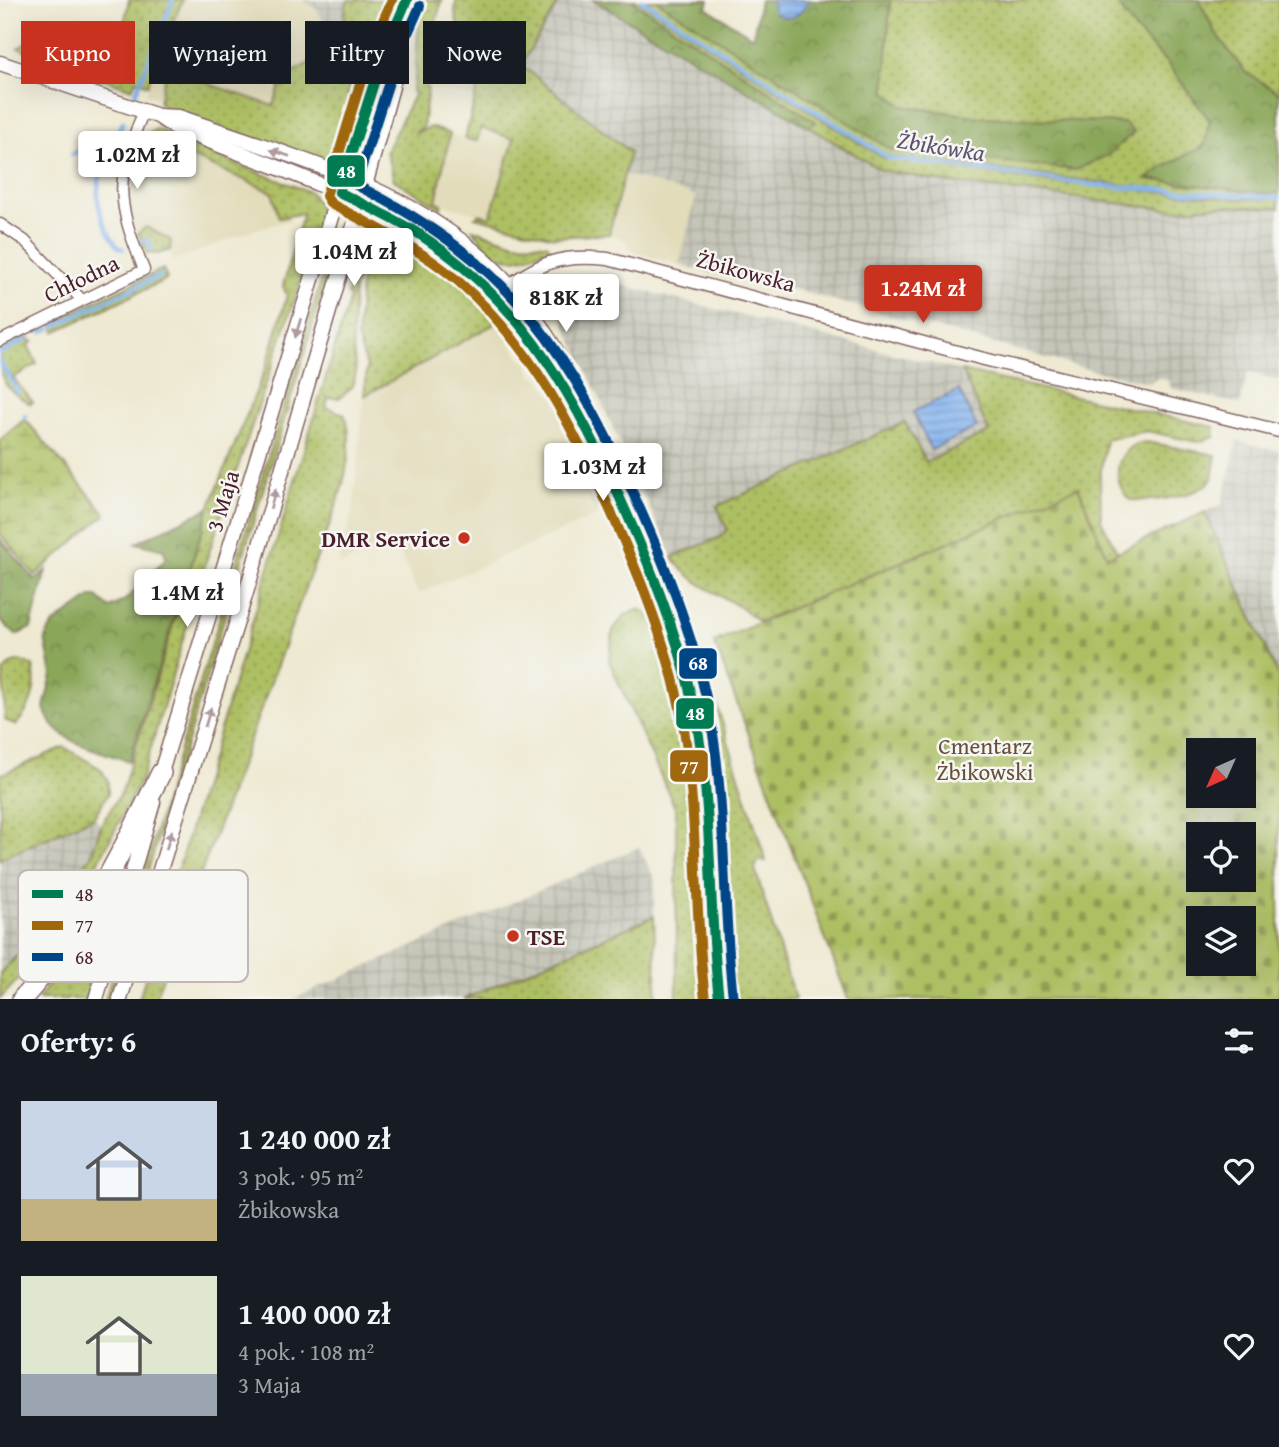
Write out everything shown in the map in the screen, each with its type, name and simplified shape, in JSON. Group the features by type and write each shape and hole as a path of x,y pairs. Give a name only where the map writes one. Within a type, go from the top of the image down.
{"highway":[{"path":"111,870 161,773"},
{"path":"22,999 36,982"}],"main road":[{"name":"3 Maja","path":"133,870 339,192 383,55 407,0"},
{"name":"3 Maja","path":"160,870 245,596 361,203 396,72 400,20"},
{"path":"0,63 159,116 179,117 345,175 366,183 439,223 487,260 511,285 560,357 574,388 576,403"},
{"path":"159,116 174,127 339,192 422,236 493,296 576,403 650,560 690,691 697,726 705,805 712,954 719,999"},
{"name":"3 Maja","path":"96,999 101,982"},
{"name":"3 Maja","path":"120,999 125,982"}],"street":[{"name":"Chłodna","path":"0,341 144,270 124,219 121,193 126,160 144,111"},
{"path":"0,224 25,241 82,300"},
{"name":"Żbikowska","path":"493,296 545,263 563,257 608,259 980,358 1279,431"}],"shaded area":[{"path":"183,0 301,0 311,4 322,21 305,21 305,84 350,84 336,130 300,146 146,94 149,84 291,84 291,21 173,21"},
{"path":"301,0 375,0 369,21 323,21 315,8"},
{"path":"560,0 593,0 881,170 943,182 1174,210 1216,206 1279,208 1279,380 1248,372 1240,404 1171,388 1168,380 1162,378 1156,378 1150,383 1091,370 752,278 740,280 679,265 696,196 624,174 629,152 526,69 526,57"},
{"path":"426,84 480,84 477,98 425,88"},
{"path":"480,128 514,139 490,217 435,202 451,135 477,141"},
{"path":"179,152 272,192 279,218 289,216 290,220 253,230 174,261 169,252 171,240 146,227 135,231 129,209 128,186 134,154 151,162 156,153 173,162"},
{"path":"624,174 696,196 679,265 631,251 625,240 609,234"},
{"path":"580,275 962,371 990,432 925,462 905,422 718,506 727,529 721,537 672,556 551,293"},
{"path":"496,323 522,361 527,363 532,377 538,377 569,420 562,423 600,514 418,594 395,542 338,566 353,509 364,396"},
{"path":"1237,441 1279,451 1279,678 1205,512 1222,504"},
{"path":"94,817 101,825 91,855 80,870 18,870 18,955 0,973 0,859"},
{"path":"639,847 655,880 654,916 464,999 293,999"}],"green space":[{"path":"129,0 183,0 173,21 149,21 148,85 136,80 135,82 135,21 124,21"},
{"path":"348,0 391,0 383,21 346,21"},
{"path":"423,0 442,0 436,21 423,21 423,84 427,84 428,88 423,127 415,133 431,127 450,134 436,201 442,204 441,208 394,180 386,151 415,93 412,92"},
{"path":"456,0 560,0 526,57 526,21 457,21"},
{"path":"593,0 631,0 816,122 809,127"},
{"path":"631,0 638,0 883,158 1050,182 1241,199 1279,199 1279,208 1216,206 1174,210 943,182 881,170 809,127 815,122"},
{"path":"645,0 656,0 831,110 931,156 983,158 1124,123 980,117 902,106 885,91 890,0 1115,0 1135,29 1167,63 1210,121 1204,146 1163,167 1148,179 1270,194 1279,192 1279,196 1139,187 892,157 877,151"},
{"path":"656,0 709,0 707,8 753,37 760,0 890,0 885,91 902,106 980,117 1124,123 1134,132 1108,155 1076,170 890,149"},
{"path":"1115,0 1199,0 1215,32 1245,72 1279,93 1279,192 1270,194 1147,179 1163,167 1204,146 1210,121 1167,63 1135,29"},
{"path":"1199,0 1279,0 1279,93 1245,72 1215,32"},
{"path":"305,66 305,84 359,84 357,88 349,86 347,93 355,95 340,142 327,157 313,156 310,159 166,109 159,102 163,84 209,84 273,106 281,84 291,84 291,72"},
{"path":"526,69 630,152 609,234 554,237 475,217 479,214 490,217 514,139 481,128 477,141 465,139 479,84 526,84"},
{"path":"118,84 134,84 132,89"},
{"path":"157,129 221,158 310,192 320,206 319,217 322,219 207,558 142,778 94,870 81,870 91,856 101,825 122,791 209,508 267,365 287,295 283,286 303,213 279,218 272,192 180,152 173,162 156,153 151,162 141,157 141,136"},
{"path":"338,224 343,225 148,870 144,870"},
{"path":"387,226 392,226 443,259 498,310 496,323 364,396 367,367 357,338 361,281 374,238"},
{"path":"146,227 171,240 170,250 158,254 147,253 138,233"},
{"path":"472,229 515,243 547,244 550,249 515,259 499,256"},
{"path":"366,233 370,235 354,288 352,339 356,373 353,386 340,398 328,398 326,407 344,414 349,431 349,451 340,495 202,870 178,870 350,297 347,295"},
{"path":"163,269 167,279 55,332 51,322"},
{"path":"24,335 33,342 28,345 37,364 13,378 33,402 31,404 8,387 1,367 0,346"},
{"path":"962,371 1214,427 1215,437 1197,442 1147,431 1106,439 1100,477 1101,520 1118,553 1107,557 1078,487 759,622 737,605 692,578 672,557 721,537 727,529 717,506 905,422 926,462 989,432"},
{"path":"25,419 106,514 35,575 0,534 0,440"},
{"path":"1146,442 1216,455 1212,479 1186,494 1162,499 1130,500 1119,483 1119,465 1128,450"},
{"name":"Cmentarz Żbikowski","path":"1078,487 1107,557 1205,512 1279,678 1279,994 1267,999 848,999 714,642"},
{"path":"209,508 129,761 91,749 67,737 49,719 44,707 52,675 45,638 53,624 91,597 97,597 110,608 125,600 166,559 164,550 136,543"},
{"path":"0,539 35,580 46,570 31,628 16,635 0,620"},
{"path":"640,609 658,621 663,632 688,744 700,944 712,999 677,999 676,810 609,661 613,630 625,615"},
{"path":"19,661 33,666 35,682 26,712 16,725 5,720 3,672 10,664"},
{"path":"708,696 714,697 766,861 758,861 755,869 795,999 734,999 724,925 715,776 705,701"},
{"path":"64,747 101,769 108,781 108,794 94,817 0,859 0,775"},
{"path":"654,916 657,999 464,999"},
{"path":"18,955 18,980 0,999 0,973"},
{"path":"51,982 91,982 86,999 38,999"},
{"path":"110,982 115,982 110,999 105,999"},
{"path":"144,982 161,982 155,999 139,999"}],"water":[{"path":"771,0 809,0 799,14 785,17 774,13"},
{"path":"959,390 977,427 931,450 913,412"}],"waterway":[{"path":"135,95 173,0"},
{"name":"Żbikówka","path":"642,0 889,158 1094,185 1279,198"},
{"path":"123,122 107,154 98,184 98,199 107,230 118,247 123,249"},
{"path":"72,154 102,140 114,138"},
{"path":"143,240 148,241 152,250"},
{"path":"54,326 161,275"},
{"path":"42,332 49,329"},
{"path":"0,354 26,339"},
{"path":"0,362 18,392"}],"transit line":[{"name":"77","path":"392,0 370,51 326,196 331,204 428,258 458,281 485,307 509,334 551,393 601,489 647,598 679,702 692,796 705,999"},
{"name":"48","path":"407,0 383,55 339,192 419,234 457,261 490,291 519,323 544,358 567,394 608,472 659,591 685,671 697,725 706,793 719,999"},
{"name":"68","path":"420,6 396,60 356,185 411,215 458,247 498,281 532,319 562,360 615,455 673,588 699,668 711,722 720,791 733,997"}],"place":[{"name":"DMR Service","path":"464,538"},
{"name":"TSE","path":"513,936"}]}
